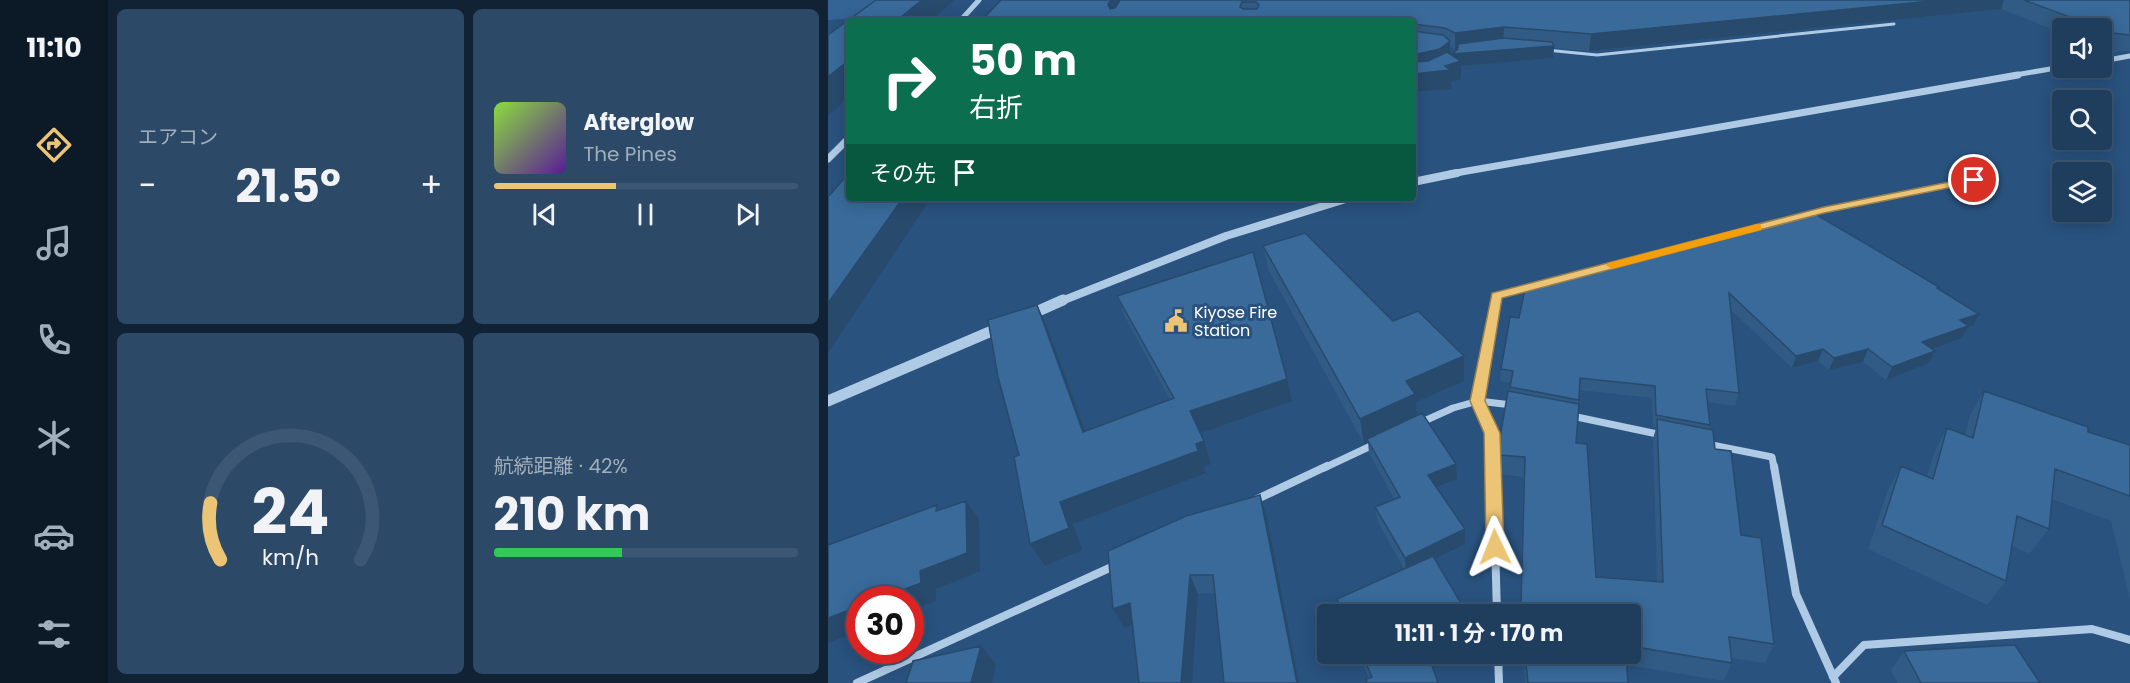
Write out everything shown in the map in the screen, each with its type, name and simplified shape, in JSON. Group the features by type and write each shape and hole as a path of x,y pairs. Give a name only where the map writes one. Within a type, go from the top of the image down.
{"street":[{"path":"963,18 979,0"},
{"path":"1538,50 1598,55 1894,24"},
{"path":"2112,59 2130,56"},
{"path":"1416,181 1481,167 2052,69"},
{"path":"828,159 846,141"},
{"path":"1711,239 1824,210 1995,175"},
{"path":"828,401 1176,254 1254,226 1339,201"},
{"path":"1564,278 1609,266"},
{"path":"1497,604 1492,433 1478,401 1496,296 1553,281"},
{"path":"1410,428 1453,408 1478,401 1519,406"},
{"path":"1565,415 1668,436"},
{"path":"1246,504 1388,438"},
{"path":"1703,443 1772,457 1796,594 1835,680 1864,645 2092,628 2130,640"},
{"path":"856,683 1127,560"},
{"path":"1498,664 1499,683"}],"shaded area":[{"path":"828,0 879,0 857,18 828,20"}],"building":[{"path":"876,0 922,0 900,18 851,18"},
{"path":"1001,0 1111,0 1108,4 1110,9 1115,8 1120,0 1942,0 1591,34 1504,27 1455,33 1445,28 1416,24 1416,18 984,18","holes":["1242,2 1256,2 1259,5 1257,9 1240,7"]},
{"path":"2024,0 2130,0 2130,35 2112,33 2112,18 2073,18"},
{"path":"846,22 846,62 828,77 828,35"},
{"path":"1416,31 1443,35 1450,41 1440,49 1416,54"},
{"path":"1503,38 1552,42 1554,46 1452,54 1458,49 1458,44"},
{"path":"1447,52 1461,61 1445,66 1451,70 1416,74 1416,62 1428,61"},
{"path":"846,176 846,201 901,201 828,303 828,197"},
{"path":"1812,212 1939,287 1937,288 1979,314 1960,320 1968,326 1922,342 1935,351 1892,367 1868,349 1834,358 1823,349 1796,356 1729,293 1739,393 1706,389 1710,425 1656,415 1655,386 1580,378 1579,400 1510,387 1513,371 1501,369 1510,317 1519,318 1525,289 1662,249 1743,232"},
{"path":"1305,233 1393,321 1418,311 1464,356 1406,381 1415,394 1360,419 1263,246"},
{"path":"1253,252 1287,379 1190,411 1204,441 1196,444 1198,451 1060,502 1069,528 1030,544 1014,457 1019,455 998,377 988,320 1037,305 1083,432 1174,398 1117,296"},
{"path":"1508,391 1579,404 1576,443 1587,444 1596,577 1663,582 1657,419 1713,430 1715,449 1731,451 1741,535 1761,538 1774,644 1729,637 1732,663 1641,648 1641,604 1521,604 1525,457 1500,455 1499,443"},
{"path":"1984,391 2088,427 2088,432 2130,445 2130,496 2055,469 2049,529 2017,516 2006,581 1882,525 1901,466 1933,479 1947,428 1973,438"},
{"path":"1422,413 1456,464 1428,475 1465,529 1405,558 1375,507 1400,497 1367,439"},
{"path":"1260,495 1297,683 1224,683 1213,575 1190,575 1181,683 1139,683 1130,603 1113,609 1108,551 1186,516"},
{"path":"966,501 967,553 920,571 921,583 913,586 846,586 846,611 828,618 828,545 937,505 936,511"},
{"path":"1433,556 1461,604 1339,604 1337,599"},
{"path":"2015,645 2040,683 1921,683 1904,651"},
{"path":"981,646 971,683 906,683 912,664 924,664 924,659"},
{"path":"1366,664 1431,664 1438,683 1367,683 1366,679 1372,677"},
{"path":"1526,664 1627,664 1628,683 1528,683"}],"slow traffic":[{"path":"1612,265 1757,227"}],"place":[{"name":"Kiyose Fire Station","path":"1176,321"}],"route":[{"path":"1495,547 1492,433 1478,401 1496,296 1824,210 1974,180"}]}
